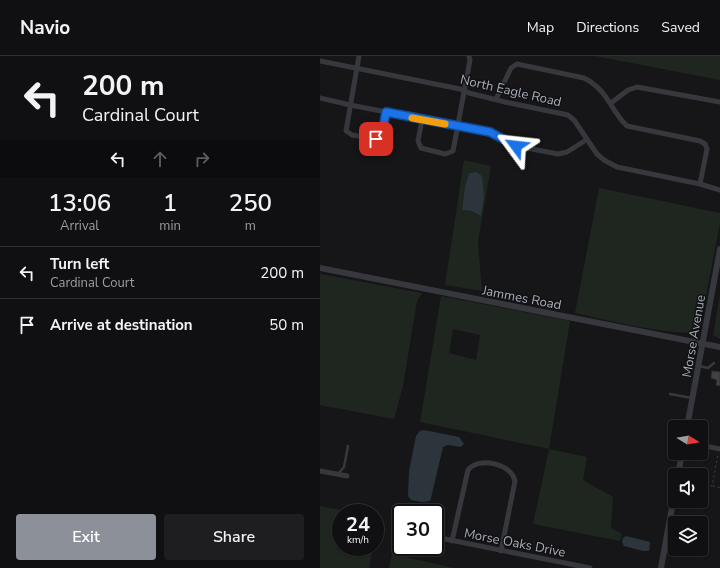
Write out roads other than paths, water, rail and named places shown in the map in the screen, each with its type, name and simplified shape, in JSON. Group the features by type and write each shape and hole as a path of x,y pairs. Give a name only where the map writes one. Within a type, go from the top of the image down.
{"street":[{"path":"359,56 346,129 348,133 376,139 380,138 386,112"},
{"path":"422,120 418,142 419,146 423,149 445,154 453,150 470,60 469,56"},
{"name":"North Eagle Road","path":"320,62 460,89 464,92 568,115 574,120 586,140 604,160 617,167 700,184 720,190"},
{"path":"496,99 511,68 517,64 584,78 599,88 627,126 700,141 705,144 707,149 700,184"},
{"path":"611,103 628,90 637,87 720,102"},
{"path":"320,98 422,120 490,132 516,146 558,154 567,152 586,140"},
{"name":"Morse Avenue","path":"688,420 720,249"},
{"name":"Jammes Road","path":"320,268 720,347"},
{"path":"708,446 720,448"},
{"path":"452,541 467,471 470,466 478,463 497,465 508,469 514,476 515,482 501,551"},
{"path":"320,471 348,476"},
{"path":"660,568 672,508"},
{"name":"Morse Oaks Drive","path":"444,539 590,568"}],"lane":[{"path":"699,366 708,368 714,363"},
{"path":"670,394 693,398"},
{"path":"338,474 344,467 348,446"}]}
